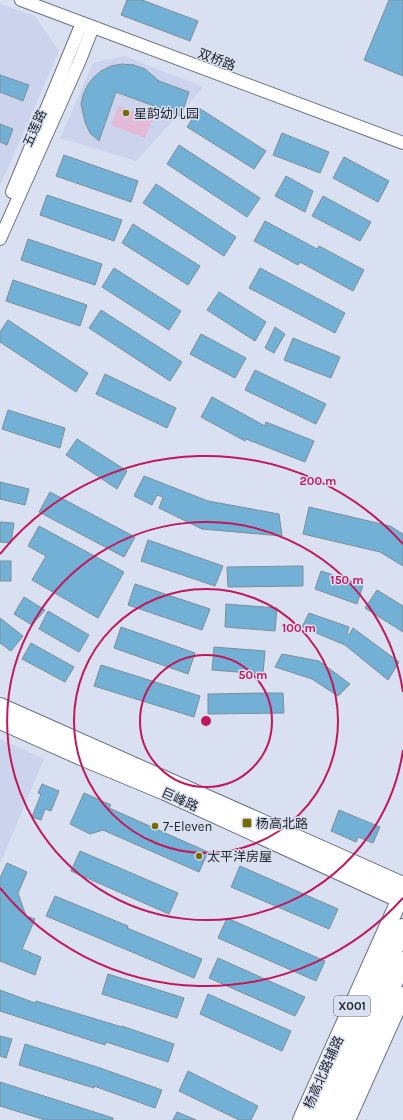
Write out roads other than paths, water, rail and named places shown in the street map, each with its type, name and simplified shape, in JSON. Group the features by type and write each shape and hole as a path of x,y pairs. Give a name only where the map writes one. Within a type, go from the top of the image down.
{"highway":[{"name":"X001","path":"317,1120 403,928"},
{"name":"X001","path":"332,1120 403,961"}],"main road":[{"name":"巨峰路","path":"0,706 402,894"},
{"name":"巨峰路","path":"0,721 402,894"},
{"name":"杨高北路辅路","path":"301,1120 402,894"},
{"path":"347,1120 403,995"}],"street":[{"name":"双桥路","path":"21,0 403,144"},
{"name":"五莲路","path":"0,221 87,25"},
{"name":"五莲路","path":"0,239 76,67 87,25"}],"place":[{"name":"星韵幼儿园","path":"126,113"},
{"name":"杨高北路","path":"247,823"},
{"name":"7-Eleven","path":"155,826"},
{"name":"太平洋房屋","path":"199,856"}]}
